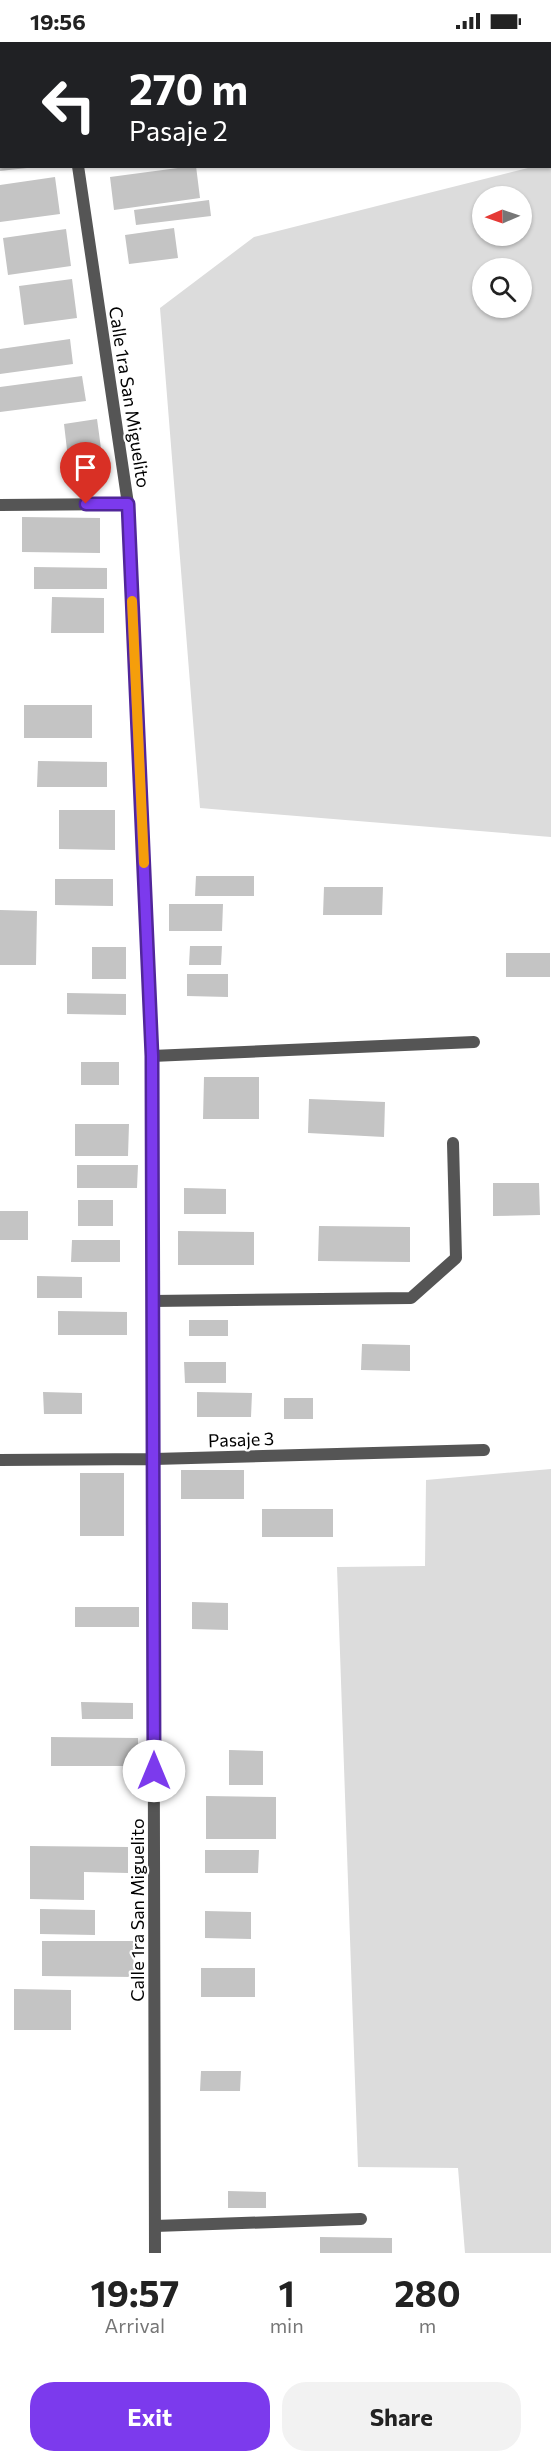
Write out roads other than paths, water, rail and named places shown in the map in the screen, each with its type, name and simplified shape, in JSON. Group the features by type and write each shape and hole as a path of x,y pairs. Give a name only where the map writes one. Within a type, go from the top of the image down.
{"street":[{"name":"Calle 1ra San Miguelito","path":"78,168 128,504 152,1056 155,2253"},
{"path":"0,505 128,504"},
{"path":"152,1056 474,1042"},
{"path":"152,1301 411,1298 456,1258 453,1143"},
{"name":"Pasaje 3","path":"0,1460 154,1459 484,1450"},
{"path":"155,2226 361,2219"}]}
